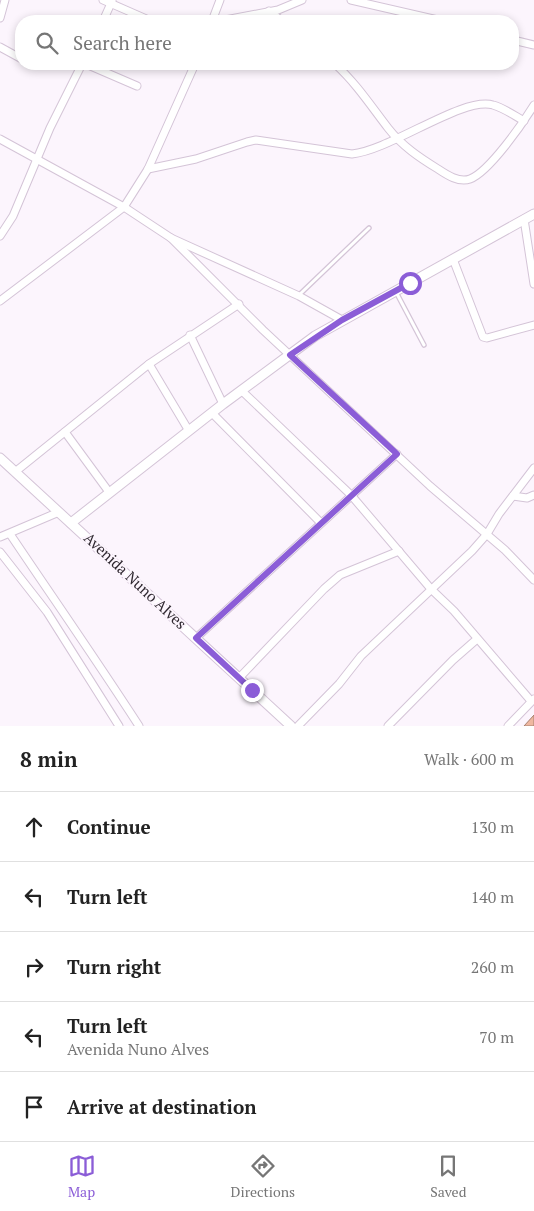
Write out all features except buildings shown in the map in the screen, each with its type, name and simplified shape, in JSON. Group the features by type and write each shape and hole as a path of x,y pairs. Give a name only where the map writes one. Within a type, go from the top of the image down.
{"street":[{"path":"0,18 5,0"},
{"path":"103,0 112,2 138,15"},
{"path":"214,15 220,0"},
{"path":"249,15 269,11 302,0"},
{"path":"351,0 416,15"},
{"path":"106,15 112,2"},
{"path":"269,11 274,15"},
{"path":"519,42 534,46"},
{"path":"0,47 15,55"},
{"path":"0,236 13,216 50,128 79,70"},
{"path":"100,70 138,86"},
{"path":"0,302 124,207 148,169 192,70"},
{"path":"341,70 370,102 398,139 424,160 450,176 467,180 473,178 505,148 534,105"},
{"path":"148,169 196,159 256,140 352,154 370,150 398,139 462,108 480,104 495,105 524,121"},
{"path":"0,139 124,207 171,238 299,296 342,320"},
{"path":"71,522 223,404 342,320 396,292 534,214"},
{"path":"524,219 534,284"},
{"path":"171,238 290,355 430,486 487,534 534,580"},
{"path":"452,259 483,337 487,338 534,325"},
{"path":"15,472 149,364 239,304"},
{"path":"190,335 223,404"},
{"path":"149,364 188,431"},
{"path":"242,391 351,495 431,589 454,611 533,700 508,726"},
{"path":"212,413 321,523"},
{"path":"65,432 109,492"},
{"path":"196,638 397,454"},
{"name":"Avenida Nuno Alves","path":"0,458 291,726"},
{"path":"298,726 339,684 362,656 487,534 534,468"},
{"path":"513,496 527,498 534,495"},
{"path":"0,537 59,512"},
{"path":"10,534 76,629 139,726"},
{"path":"239,678 324,589 340,575 399,551"},
{"path":"0,552 47,612 119,726"},
{"path":"388,726 447,666 477,639"}],"lane":[{"path":"299,296 369,228"},
{"path":"396,292 424,345"}],"route":[{"path":"252,690 196,638 397,454 290,355 315,336 410,283"}]}
